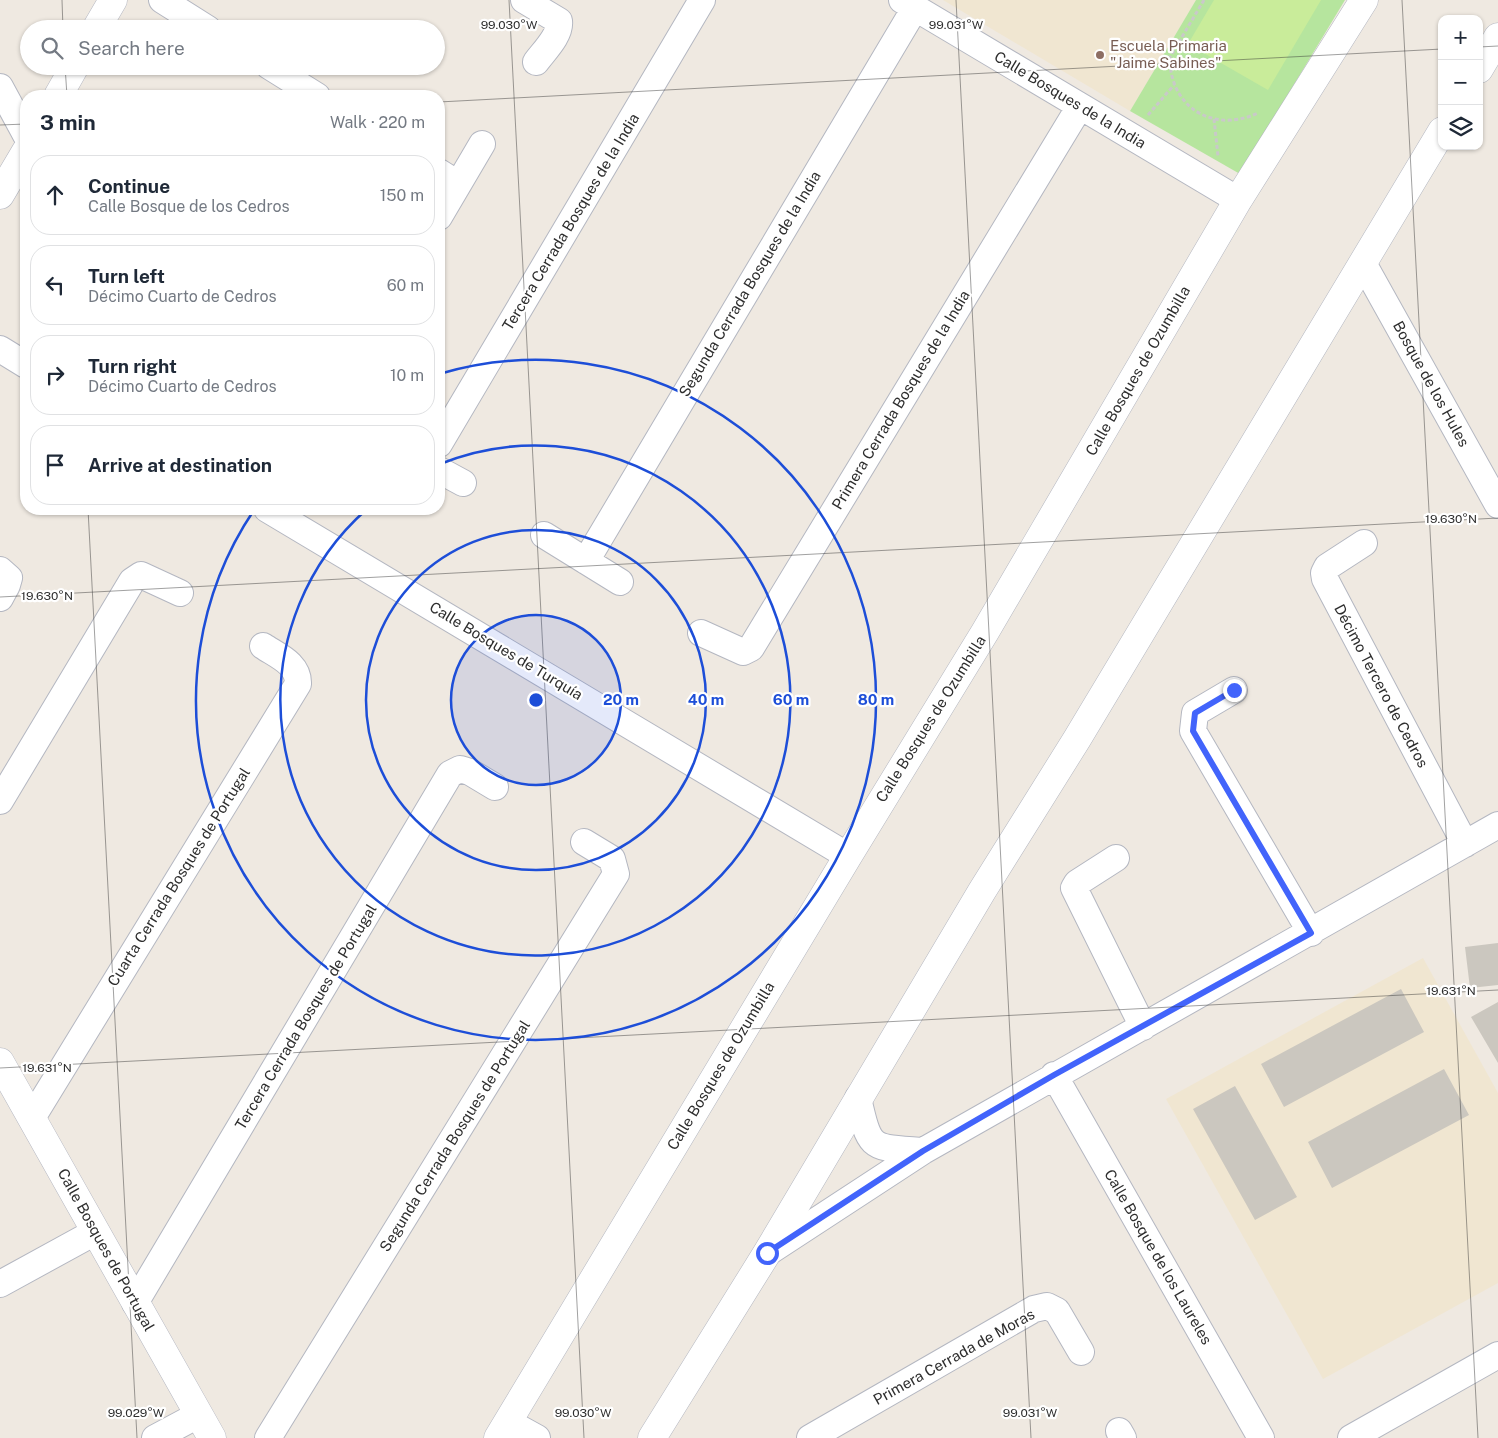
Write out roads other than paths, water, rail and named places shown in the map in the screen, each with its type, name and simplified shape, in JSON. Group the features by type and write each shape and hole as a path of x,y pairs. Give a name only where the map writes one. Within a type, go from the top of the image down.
{"main road":[{"path":"101,20 113,0"},
{"name":"Calle Bosques de Ozumbilla","path":"503,1430 985,632 1238,200 1364,0"},
{"path":"1483,62 1498,37"},
{"path":"61,90 70,75"},
{"path":"652,1438 767,1253 858,1098 1438,138"},
{"path":"0,195 20,161"},
{"name":"Calle Bosques de Portugal","path":"0,1062 212,1438"}],"street":[{"path":"162,0 194,20"},
{"path":"524,0 559,21 560,27 536,62"},
{"name":"Tercera Cerrada Bosques de la India","path":"445,434 702,0"},
{"name":"Calle Bosques de la India","path":"908,4 1238,200"},
{"name":"Segunda Cerrada Bosques de la India","path":"586,561 908,4"},
{"path":"283,75 307,90"},
{"path":"0,88 20,124"},
{"name":"Primera Cerrada Bosques de la India","path":"701,633 733,649 743,652 751,648 1080,106"},
{"path":"445,194 449,178 482,144"},
{"name":"Bosque de los Hules","path":"1363,263 1498,505"},
{"path":"0,349 20,361"},
{"path":"445,473 463,483"},
{"name":"Calle Bosques de Turquía","path":"277,515 848,856"},
{"path":"544,535 620,582"},
{"name":"Décimo Tercero de Cedros","path":"1364,543 1327,567 1324,572 1325,579 1465,844"},
{"path":"0,570 9,578 0,598"},
{"path":"0,801 132,581 141,575 180,593"},
{"name":"Cuarta Cerrada Bosques de Portugal","path":"32,1118 298,684 299,674 295,668 263,646"},
{"path":"1234,690 1195,713 1193,731 1311,933"},
{"name":"Tercera Cerrada Bosques de Portugal","path":"135,1303 450,774 460,769 470,772 495,787"},
{"path":"767,1253 923,1151 1054,1075 1311,933 1498,825"},
{"name":"Segunda Cerrada Bosques de Portugal","path":"268,1438 616,874 612,859 584,842"},
{"path":"1116,858 1077,883 1074,888 1143,1027"},
{"name":"Calle Bosque de los Laureles","path":"1054,1075 1261,1438"},
{"path":"858,1098 867,1136 875,1144 888,1149 923,1151"},
{"path":"0,1284 95,1232"},
{"name":"Primera Cerrada de Moras","path":"810,1438 1034,1309 1047,1306 1057,1311 1081,1352"},
{"path":"1351,1438 1498,1355"},
{"path":"155,1438 198,1415"},
{"path":"503,1430 537,1438"}],"place":[{"name":"Escuela Primaria \"Jaime Sabines\"","path":"1100,55"}]}
